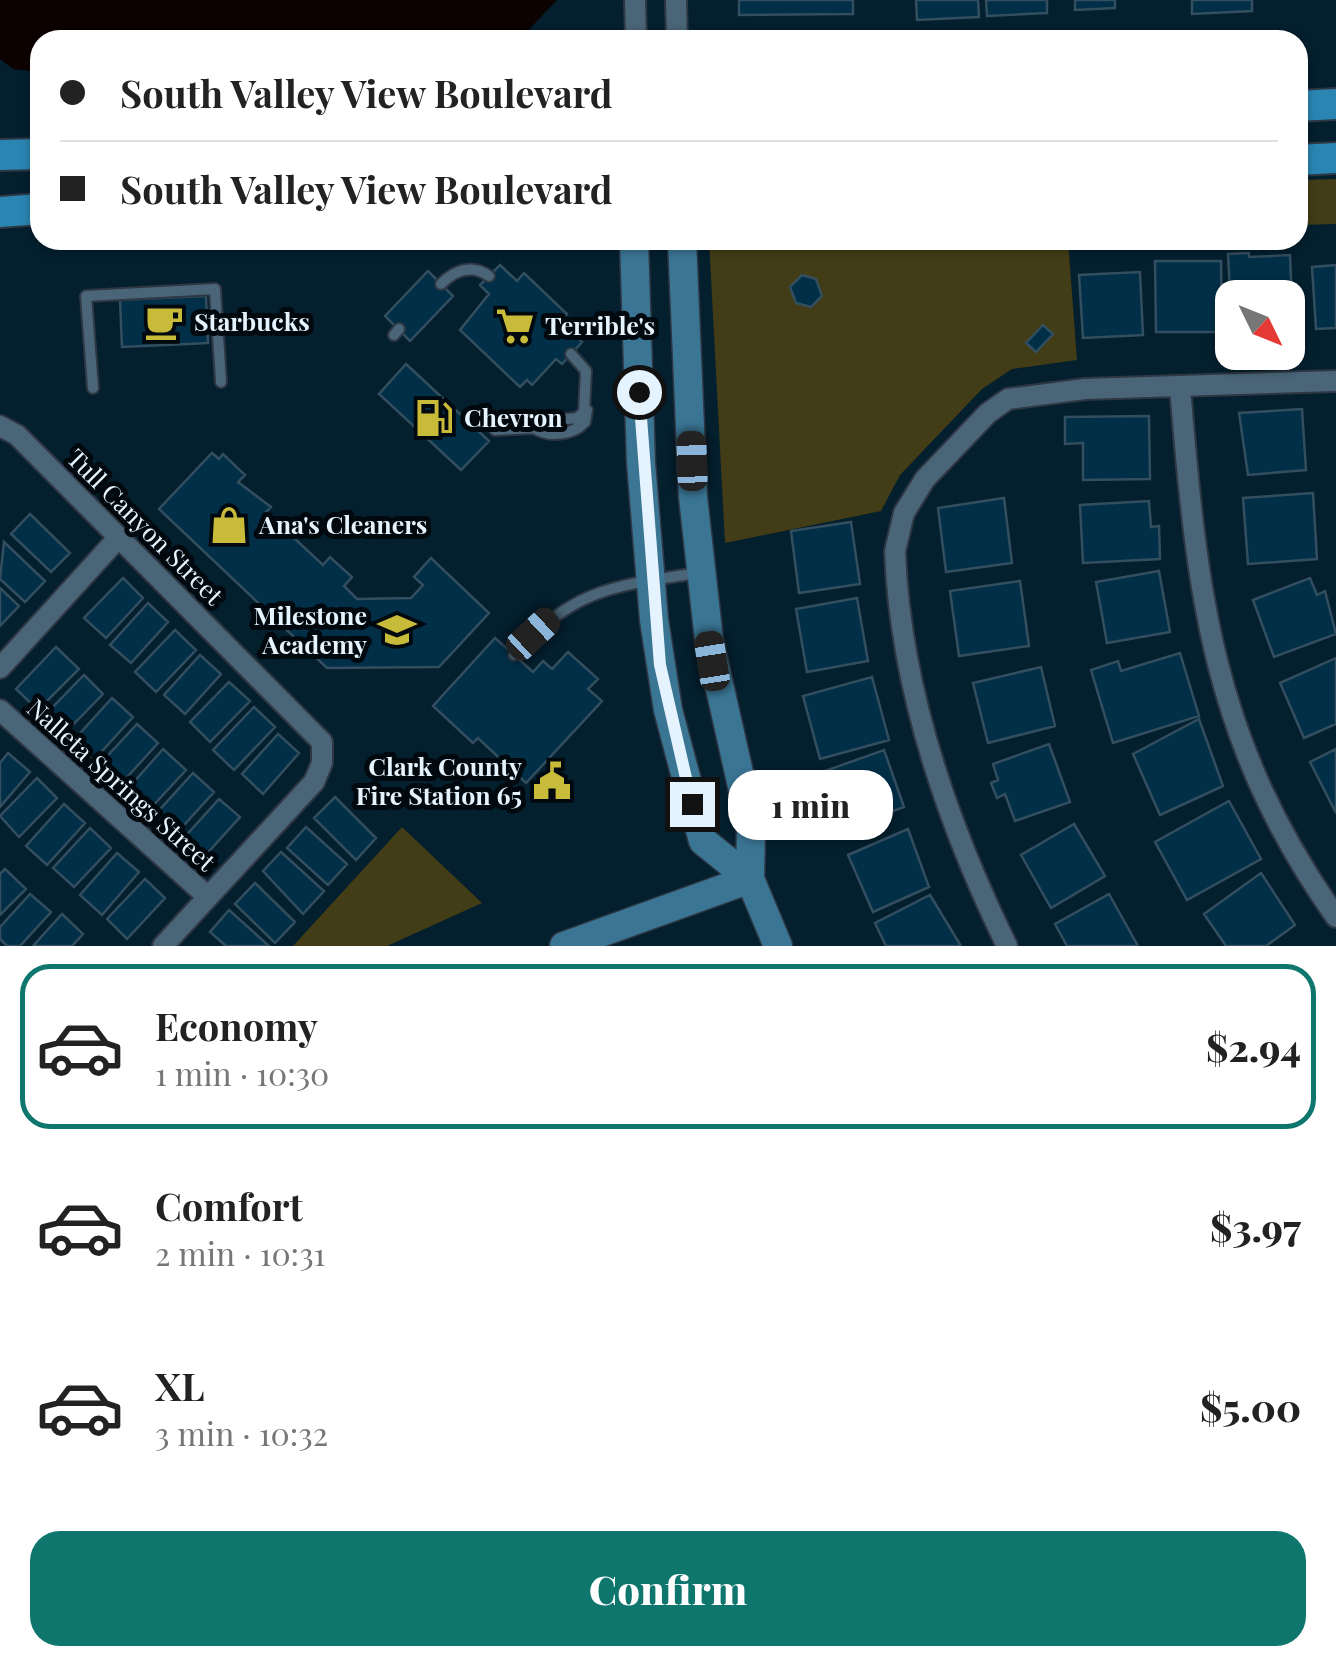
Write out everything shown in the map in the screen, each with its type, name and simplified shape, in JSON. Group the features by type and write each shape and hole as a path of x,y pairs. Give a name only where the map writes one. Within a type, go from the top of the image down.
{"main road":[{"path":"1308,105 1336,104"},
{"path":"0,155 30,154"},
{"path":"1308,159 1336,158"},
{"path":"0,212 30,210"},
{"path":"634,250 650,580 668,710 703,841 750,879"},
{"path":"682,250 693,497 715,682 751,826 750,879 778,946"},
{"path":"564,946 750,879"}],"street":[{"path":"635,0 636,30"},
{"path":"676,0 677,30"},
{"path":"1007,946 964,850 932,756 897,586 896,534 904,513 925,479 1008,398 1047,392 1336,382"},
{"path":"1180,387 1192,538 1219,676 1272,812 1336,917"},
{"name":"Tull Canyon Street","path":"0,426 17,435 322,742 322,763 314,782 208,897"},
{"path":"0,668 119,537"},
{"name":"Nalleta Springs Street","path":"0,710 208,897"},
{"path":"162,946 208,897"}],"lane":[{"path":"442,284 455,272 470,269 489,276"},
{"path":"92,388 86,296 215,290 222,382"},
{"path":"496,430 534,428 539,422 576,418 587,404 586,371 571,354"},
{"path":"514,655 571,602 598,590 701,572"}],"shaded area":[{"path":"0,0 557,0 528,30 30,30 30,71 13,69 0,59"},
{"path":"1336,179 1336,224 1308,225 1308,180"},
{"path":"710,250 1069,250 1077,360 1012,369 982,389 900,475 881,511 725,543"},
{"path":"402,827 482,903 387,946 293,946"}],"building":[{"path":"739,0 853,0 853,14 739,15"},
{"path":"916,0 978,0 979,17 917,20"},
{"path":"986,0 1047,0 1047,13 987,16"},
{"path":"1075,0 1115,0 1115,8 1075,10"},
{"path":"1192,0 1252,0 1252,11 1192,14"},
{"path":"1228,254 1290,255 1291,280 1229,280"},
{"path":"1155,261 1221,261 1221,280 1215,280 1215,332 1156,332"},
{"name":"Terrible's","path":"500,265 517,281 524,273 567,314 561,321 582,342 562,364 556,359 532,385 527,380 520,387 460,330 489,294 480,285"},
{"path":"1336,265 1336,328 1316,329 1312,267"},
{"path":"428,271 453,296 410,341 385,316"},
{"path":"1140,272 1143,335 1083,338 1079,275"},
{"path":"802,275 816,279 822,296 811,307 796,303 790,287"},
{"name":"Starbucks","path":"206,296 208,343 122,347 120,300"},
{"path":"1043,325 1053,334 1036,352 1026,343"},
{"name":"Chevron","path":"406,364 489,441 461,470 379,394"},
{"path":"1302,409 1306,470 1248,475 1239,413"},
{"path":"1149,416 1150,479 1083,480 1083,443 1065,444 1065,417"},
{"path":"212,453 219,459 223,454 245,475 238,482 271,507 266,512 323,565 330,557 352,577 344,586 357,599 411,598 423,585 414,577 431,558 489,613 439,667 327,668 159,509"},
{"path":"1313,493 1317,559 1248,564 1243,498"},
{"path":"1004,498 1012,563 946,572 938,508"},
{"path":"1149,501 1151,527 1159,526 1160,559 1083,563 1080,505"},
{"path":"30,514 70,553 51,572 11,534"},
{"path":"851,522 860,584 799,593 791,531"},
{"path":"4,542 45,581 25,602 0,579"},
{"path":"1159,571 1170,632 1107,643 1096,582"},
{"path":"123,578 143,598 106,638 84,618"},
{"path":"1310,578 1317,595 1325,591 1336,634 1274,657 1253,600"},
{"path":"1020,581 1029,646 959,656 950,591"},
{"path":"0,588 19,606 0,626"},
{"path":"857,598 868,661 807,672 796,609"},
{"path":"148,603 168,622 131,663 110,645"},
{"path":"175,630 196,650 156,692 135,672"},
{"path":"495,638 533,672 543,661 552,669 568,652 598,679 588,689 602,701 526,783 478,738 473,743 433,706"},
{"path":"56,647 79,669 38,710 16,689"},
{"path":"1180,653 1199,716 1113,743 1091,670 1118,661 1121,671"},
{"path":"200,655 221,674 185,714 164,695"},
{"path":"1336,658 1336,724 1304,738 1280,683"},
{"path":"1041,667 1055,726 988,743 973,683"},
{"path":"84,675 103,694 63,735 44,716"},
{"path":"872,677 889,740 820,759 803,696"},
{"path":"229,682 250,701 210,742 190,722"},
{"path":"112,698 133,717 94,760 73,741"},
{"path":"254,707 275,727 234,770 213,750"},
{"path":"1199,719 1223,786 1160,815 1133,754"},
{"path":"137,724 158,743 120,785 99,765"},
{"path":"278,734 299,753 263,794 242,774"},
{"path":"1049,744 1070,802 1015,821 1005,794 997,798 991,783 998,780 993,764"},
{"path":"163,749 186,770 148,811 126,791"},
{"path":"1336,749 1336,813 1310,762"},
{"path":"884,750 904,807 845,829 825,771"},
{"path":"8,753 30,772 0,807 0,763"},
{"path":"193,773 214,792 174,836 153,817"},
{"path":"37,778 57,798 19,837 0,816"},
{"path":"335,797 376,838 356,860 314,818"},
{"path":"219,799 240,817 203,858 182,840"},
{"path":"1229,801 1261,859 1187,900 1155,842"},
{"path":"64,804 85,823 47,865 26,846"},
{"path":"1074,824 1105,876 1051,908 1021,855"},
{"path":"306,827 347,864 328,885 287,848"},
{"path":"90,828 111,848 74,887 53,868"},
{"path":"908,829 929,887 873,912 848,855"},
{"path":"281,852 324,891 303,914 263,871"},
{"path":"117,853 139,872 102,915 80,895"},
{"path":"5,869 26,889 0,915 0,874"},
{"path":"1261,873 1295,925 1266,946 1226,946 1204,914"},
{"path":"145,879 165,898 127,939 107,919"},
{"path":"255,883 295,922 275,943 235,904"},
{"path":"30,894 51,912 20,946 7,946 0,939 0,927"},
{"path":"1109,894 1138,946 1067,946 1055,924"},
{"path":"930,895 961,946 886,946 875,923"},
{"path":"229,910 269,946 226,946 210,932"},
{"path":"62,914 83,934 72,946 33,946"}],"place":[{"name":"Starbucks","path":"164,322"},
{"name":"Terrible's","path":"515,326"},
{"name":"Chevron","path":"434,418"},
{"name":"Ana's Cleaners","path":"229,525"},
{"name":"Milestone Academy","path":"397,630"},
{"name":"Clark County Fire Station 65","path":"552,781"}],"route":[{"path":"639,392 641,463 660,665 692,804"}]}
